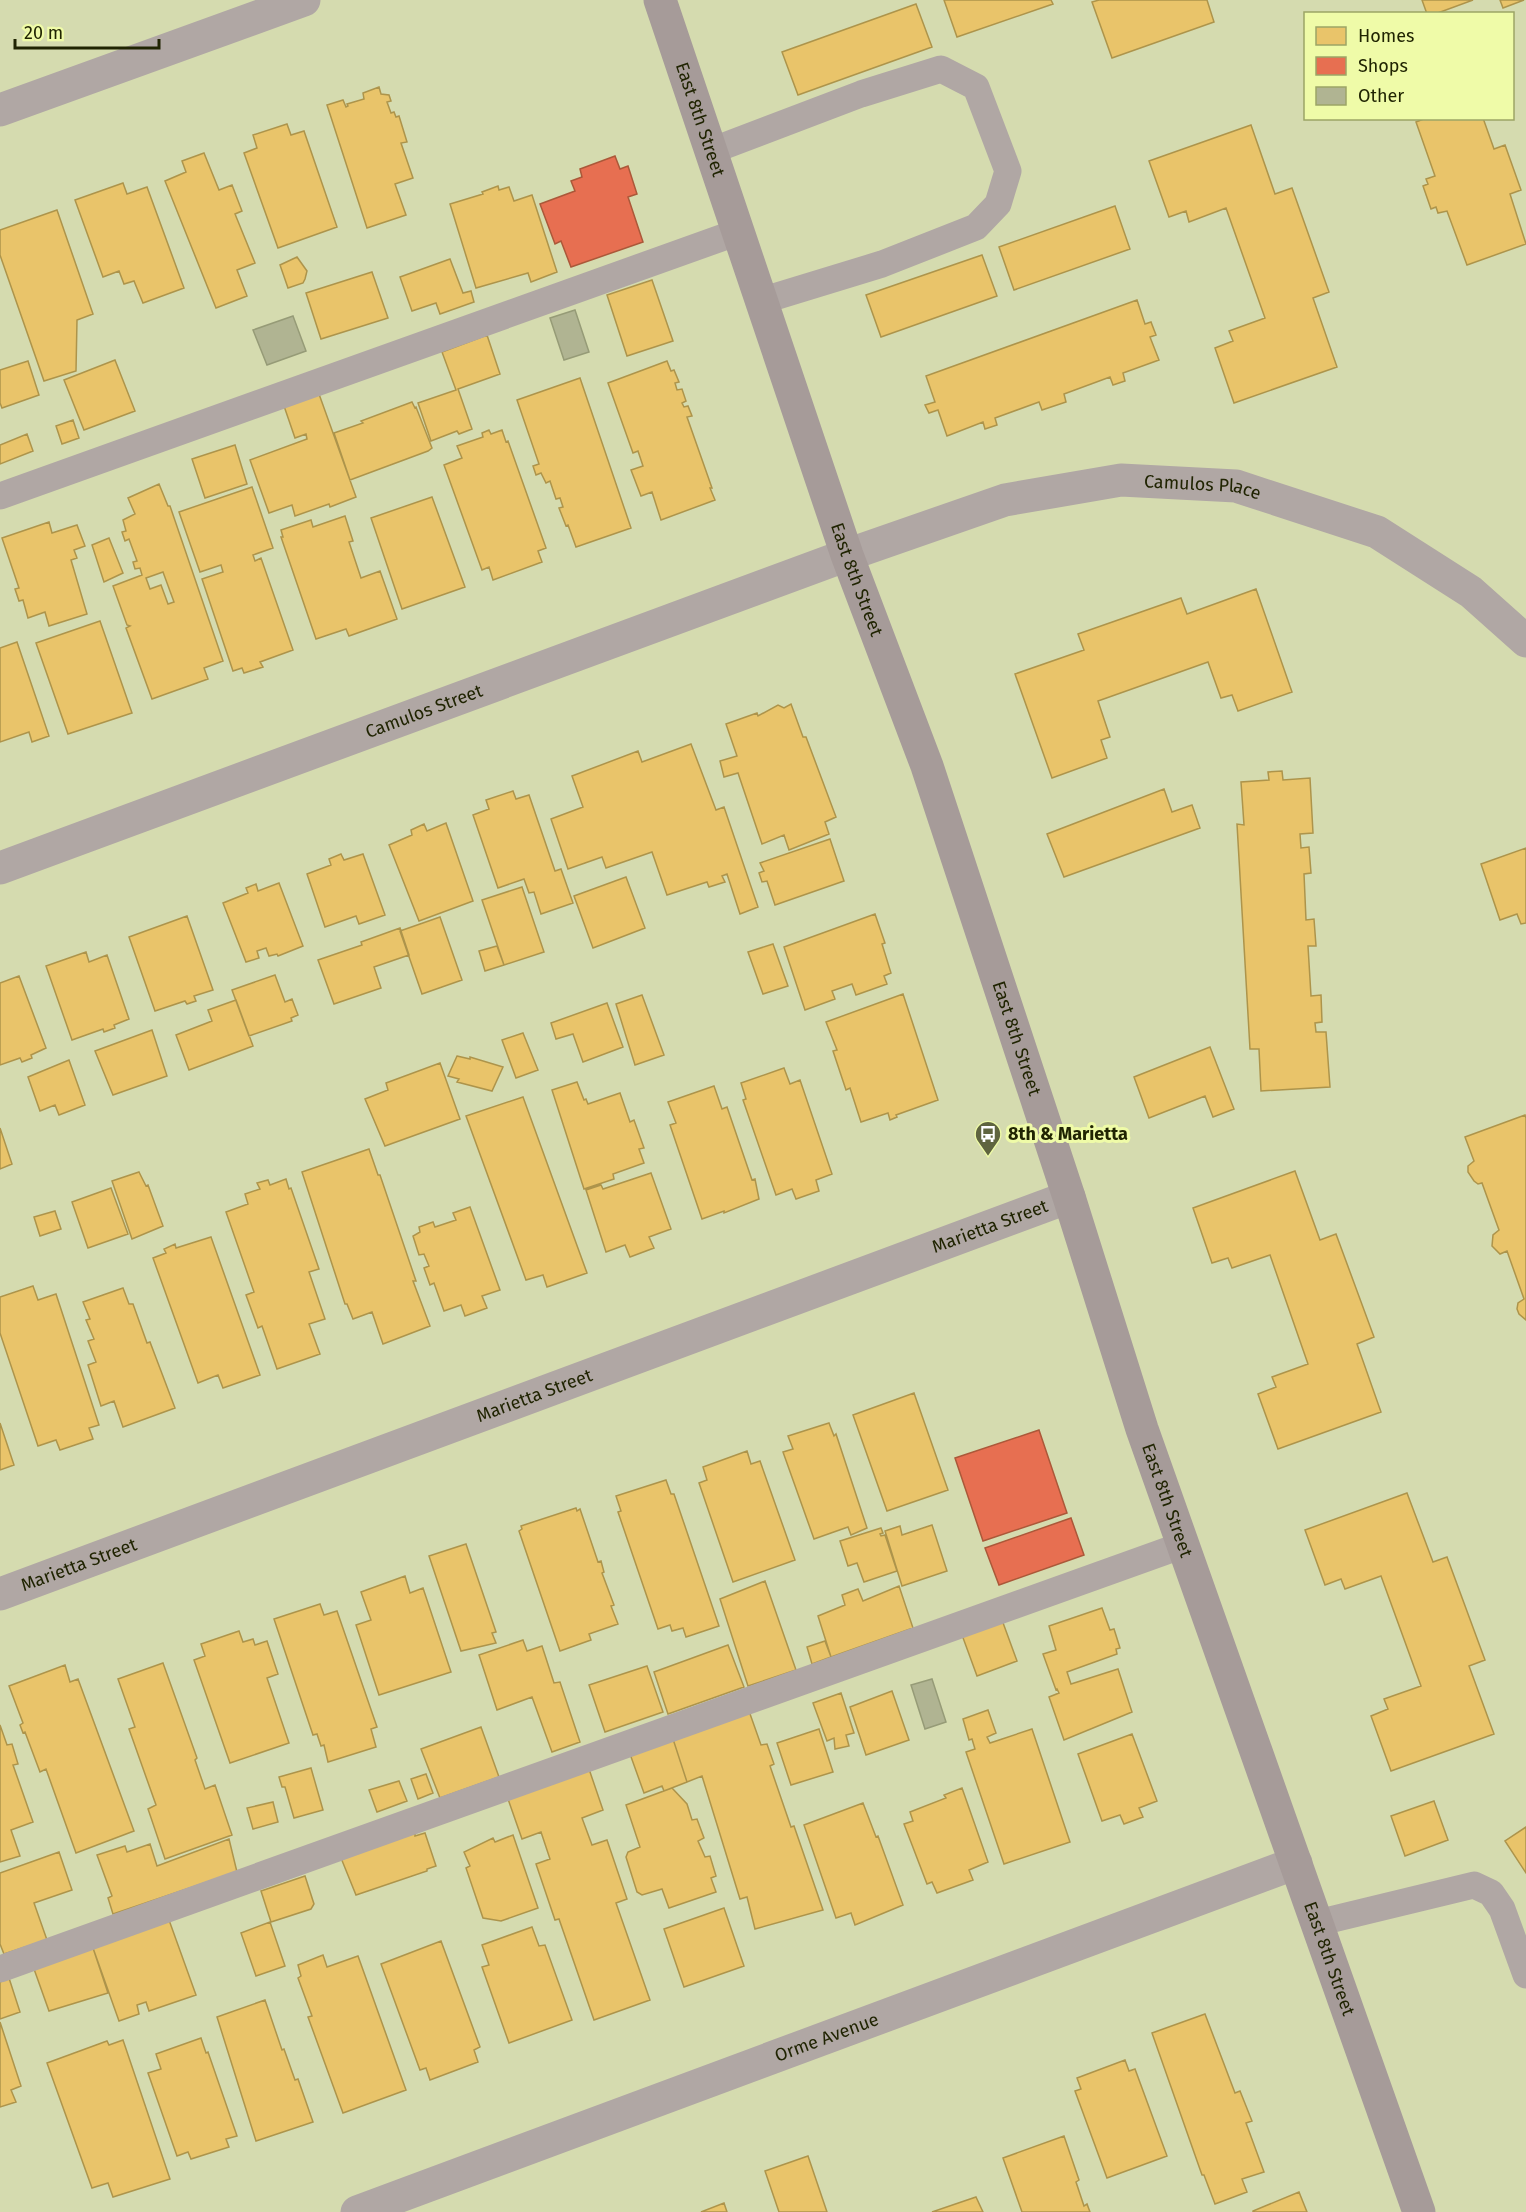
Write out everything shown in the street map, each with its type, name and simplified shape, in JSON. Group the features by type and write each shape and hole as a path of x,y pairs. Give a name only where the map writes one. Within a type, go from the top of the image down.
{"main road":[{"name":"East 8th Street","path":"660,0 847,555 927,766 1069,1197 1142,1429 1419,2212"}],"street":[{"path":"0,110 304,0"},
{"name":"Camulos Place","path":"847,555 1005,500 1121,480 1236,486 1377,532 1472,592 1526,641"},
{"name":"Camulos Street","path":"0,868 847,555"},
{"name":"Marietta Street","path":"0,1594 1069,1197"},
{"name":"Orme Avenue","path":"357,2212 1296,1863"}],"lane":[{"path":"711,151 861,94 941,69 976,87 1008,171 998,204 976,227 882,264 761,301"},
{"path":"0,496 738,232"},
{"path":"0,1969 1184,1545"},
{"path":"1317,1923 1474,1885 1491,1893 1502,1909 1526,1975"}],"building: Homes":[{"path":"944,0 1051,0 1053,4 957,37"},
{"path":"1099,0 1207,0 1214,22 1112,58 1092,2"},
{"path":"1422,0 1473,0 1440,12 1426,12"},
{"path":"1500,0 1524,0 1503,8"},
{"path":"916,4 932,47 798,95 782,52"},
{"path":"379,87 381,94 389,95 391,101 387,102 391,113 394,112 396,117 399,116 407,142 401,143 413,178 395,184 406,215 367,228 327,105 343,100 346,107 347,104 364,99 363,93"},
{"path":"1421,120 1484,120 1494,149 1505,145 1521,190 1510,194 1526,244 1467,265 1447,211 1438,213 1436,207 1431,209 1423,186 1428,184 1426,179 1435,176 1416,122"},
{"path":"287,124 291,135 304,131 337,227 278,248 244,153 257,148 253,135"},
{"path":"1251,125 1275,194 1292,188 1329,292 1313,298 1337,367 1234,403 1215,348 1233,341 1229,331 1265,318 1226,208 1189,222 1186,211 1169,217 1149,161"},
{"path":"204,153 219,190 232,185 242,211 235,214 255,263 237,270 247,296 216,308 165,181 186,172 182,161"},
{"path":"123,183 127,194 147,187 184,288 143,303 134,281 124,284 119,271 103,277 75,200"},
{"path":"498,186 499,190 509,187 514,201 532,195 557,272 531,282 528,273 476,288 450,204 483,194 482,192"},
{"path":"1115,206 1130,249 1014,290 999,247"},
{"path":"57,210 93,314 77,320 76,371 44,381 0,255 0,230"},
{"path":"982,255 997,296 881,337 866,295"},
{"path":"297,257 307,271 305,279 303,283 288,288 280,265"},
{"path":"450,259 463,293 471,291 474,302 440,314 436,303 412,311 400,277"},
{"path":"372,272 388,318 321,339 306,293"},
{"path":"652,280 673,341 627,356 607,295"},
{"path":"1137,300 1145,324 1151,322 1156,335 1150,337 1159,360 1123,373 1125,381 1113,385 1110,377 1064,394 1066,402 1042,410 1039,402 995,418 997,425 985,429 983,422 947,436 938,410 929,413 925,405 935,402 926,376"},
{"path":"487,335 500,374 458,389 472,429 459,434 457,431 431,441 418,403 456,390 442,352"},
{"path":"115,360 135,411 84,430 64,380"},
{"path":"28,361 39,395 2,408 0,370"},
{"path":"667,361 679,382 675,383 677,390 682,389 686,401 682,403 684,407 688,406 692,416 687,417 715,500 661,520 652,492 641,496 631,470 643,466 638,451 633,453 608,383"},
{"path":"580,378 631,528 576,547 559,508 563,507 560,498 556,499 550,481 546,483 541,473 536,475 533,466 539,464 517,400"},
{"path":"319,394 356,497 330,507 329,504 295,516 292,505 269,513 250,460 307,439 306,434 295,438 284,406"},
{"path":"412,402 432,448 350,480 334,433"},
{"path":"73,420 79,438 62,444 56,426"},
{"path":"489,430 491,434 502,430 506,442 508,441 546,548 538,551 542,562 493,580 489,567 482,570 444,465 462,458 457,446 483,437 482,433"},
{"path":"27,434 33,451 0,464 0,445"},
{"path":"235,445 247,484 205,498 192,459"},
{"path":"159,484 170,506 223,661 204,668 208,679 152,699 126,628 130,626 127,625 113,586 142,575 140,568 135,569 133,562 137,561 129,539 125,541 122,532 126,531 123,520 135,514 128,498","holes":["163,572 174,602 168,604 161,585 150,589 146,578"]},
{"path":"252,487 273,548 253,555 255,561 261,558 293,650 260,662 263,667 244,673 242,668 233,671 202,579 223,572 221,565 200,572 179,512"},
{"path":"432,497 465,587 402,609 371,518"},
{"path":"345,516 353,541 349,542 361,578 380,571 397,619 349,636 346,629 316,639 281,537 283,537 281,530 311,520 313,527"},
{"path":"49,522 52,533 77,525 85,546 74,550 77,558 71,560 87,614 49,626 45,612 28,618 23,600 19,601 15,589 19,588 2,538"},
{"path":"109,538 123,573 104,582 92,545"},
{"path":"1256,589 1292,692 1238,711 1232,695 1221,698 1208,662 1098,701 1110,737 1101,740 1107,758 1052,778 1015,674 1084,650 1078,634 1181,598 1187,614"},
{"path":"100,621 132,713 68,734 36,643"},
{"path":"17,642 49,736 32,742 29,732 0,742 0,648"},
{"path":"791,704 836,817 825,822 829,834 789,850 784,835 762,844 738,773 724,777 720,761 737,756 726,724 757,713 758,716 778,705 784,708"},
{"path":"691,744 716,810 724,807 758,907 740,914 727,874 722,876 725,882 709,887 707,882 667,895 652,852 606,868 602,857 568,869 551,819 583,807 572,776 638,751 642,762"},
{"path":"1282,771 1283,780 1310,778 1313,833 1300,834 1301,848 1309,847 1311,873 1304,874 1306,920 1314,919 1316,946 1308,946 1311,996 1321,995 1322,1022 1315,1023 1316,1032 1326,1032 1330,1087 1261,1091 1259,1049 1250,1049 1237,824 1244,825 1241,782 1269,780 1268,772"},
{"path":"1164,789 1172,812 1192,805 1200,828 1064,877 1047,834"},
{"path":"513,791 516,799 529,795 555,871 561,869 573,903 541,914 534,892 529,893 524,879 498,888 473,815 489,809 486,800"},
{"path":"446,823 473,901 419,921 389,845 412,835 411,830 424,824 427,831"},
{"path":"830,839 844,881 775,905 767,881 762,882 759,873 764,871 760,863"},
{"path":"1526,848 1526,923 1521,924 1517,914 1500,920 1481,864"},
{"path":"341,854 344,860 363,854 385,915 359,924 356,916 325,927 307,874 331,865 329,859"},
{"path":"626,877 645,928 593,948 574,896"},
{"path":"279,883 303,946 278,956 277,954 269,956 266,948 257,951 259,958 246,962 223,903 248,893 246,888 256,884 258,891"},
{"path":"522,887 544,952 504,965 482,900"},
{"path":"875,914 885,943 882,944 891,973 884,976 887,984 856,995 852,984 832,991 835,999 805,1010 784,947"},
{"path":"187,916 213,990 194,996 196,1001 187,1004 185,1001 155,1011 129,937"},
{"path":"440,917 462,980 422,994 400,931"},
{"path":"400,928 409,955 374,967 381,988 334,1004 318,960 362,945 361,942"},
{"path":"773,944 788,986 763,994 748,952"},
{"path":"497,946 504,965 485,971 479,951"},
{"path":"86,952 89,962 107,955 129,1019 114,1025 115,1028 104,1032 103,1029 72,1040 46,966"},
{"path":"275,975 285,1002 292,999 298,1015 291,1018 292,1021 249,1036 232,990"},
{"path":"19,976 46,1048 22,1062 20,1058 0,1065 0,983"},
{"path":"903,994 938,1100 896,1115 897,1117 890,1120 888,1113 861,1122 850,1088 846,1090 833,1051 837,1050 826,1022"},
{"path":"642,995 664,1055 635,1065 616,1004"},
{"path":"236,1000 253,1046 189,1070 176,1035 212,1021 208,1010"},
{"path":"607,1003 623,1047 583,1062 573,1034 556,1039 551,1023"},
{"path":"152,1030 167,1076 113,1095 95,1051"},
{"path":"523,1033 538,1070 516,1078 502,1040"},
{"path":"1210,1047 1234,1109 1213,1117 1205,1096 1149,1118 1134,1077"},
{"path":"457,1056 470,1059 470,1057 503,1067 492,1091 457,1082 459,1079 448,1076"},
{"path":"69,1060 85,1105 59,1115 55,1105 40,1111 28,1077"},
{"path":"440,1063 460,1119 385,1146 365,1099 388,1090 386,1083"},
{"path":"784,1068 790,1084 800,1080 832,1174 816,1180 819,1191 796,1199 792,1189 776,1195 743,1100 746,1099 741,1083"},
{"path":"577,1082 588,1104 620,1093 630,1122 634,1120 644,1148 639,1149 644,1163 613,1174 614,1179 584,1189 552,1090"},
{"path":"714,1086 722,1109 727,1107 752,1180 755,1179 759,1199 702,1219 670,1125 676,1123 668,1102"},
{"path":"523,1097 587,1273 547,1287 543,1275 526,1280 466,1116"},
{"path":"1525,1115 1526,1320 1517,1309 1518,1303 1524,1299 1507,1251 1500,1254 1492,1246 1493,1235 1499,1230 1482,1183 1478,1184 1474,1181 1468,1172 1468,1166 1474,1161 1465,1137"},
{"path":"0,1128 12,1164 0,1169"},
{"path":"369,1149 378,1175 380,1175 416,1281 413,1281 430,1326 383,1344 372,1312 353,1319 345,1304 302,1172"},
{"path":"1295,1171 1320,1240 1336,1234 1374,1337 1357,1344 1381,1412 1278,1449 1258,1394 1276,1387 1272,1377 1308,1364 1270,1255 1232,1268 1228,1258 1212,1263 1193,1208"},
{"path":"139,1172 146,1186 148,1185 163,1226 132,1239 112,1181"},
{"path":"651,1173 671,1229 649,1237 654,1248 630,1257 625,1245 606,1252 586,1190 601,1185 603,1189"},
{"path":"286,1179 319,1269 309,1272 325,1319 309,1324 320,1354 277,1369 262,1326 258,1328 246,1295 254,1292 226,1212 248,1204 245,1194 260,1189 257,1183 268,1180 270,1185"},
{"path":"111,1188 128,1234 88,1248 72,1202"},
{"path":"470,1207 500,1290 482,1296 487,1308 465,1316 461,1305 444,1311 434,1283 430,1285 424,1268 429,1266 424,1254 419,1255 413,1236 420,1232 419,1227 433,1222 435,1227 456,1220 453,1213"},
{"path":"55,1211 61,1229 40,1236 34,1217"},
{"path":"211,1237 260,1375 223,1388 218,1375 198,1383 153,1258 166,1253 164,1249 175,1244 176,1248"},
{"path":"33,1286 38,1300 56,1294 99,1425 89,1428 93,1439 60,1450 56,1440 38,1446 0,1333 0,1297"},
{"path":"123,1288 129,1304 133,1304 147,1343 150,1342 175,1408 123,1427 114,1401 101,1406 88,1365 96,1362 88,1341 94,1339 86,1320 90,1319 83,1302"},
{"path":"914,1393 948,1490 887,1511 853,1415"},
{"path":"0,1423 14,1465 0,1470"},
{"path":"829,1423 834,1436 836,1434 867,1528 851,1535 848,1527 814,1539 783,1452 793,1449 788,1436"},
{"path":"747,1451 751,1464 760,1461 795,1560 733,1582 699,1483 707,1480 703,1467"},
{"path":"666,1480 671,1494 674,1494 719,1626 686,1637 683,1628 672,1631 670,1625 658,1629 618,1512 621,1511 616,1496"},
{"path":"1407,1493 1433,1562 1447,1557 1485,1660 1469,1666 1494,1734 1391,1771 1371,1716 1388,1709 1384,1699 1421,1686 1381,1576 1345,1589 1341,1579 1325,1585 1305,1530"},
{"path":"576,1508 577,1511 580,1509 598,1562 601,1561 604,1572 602,1573 614,1605 611,1606 618,1624 589,1634 591,1640 560,1651 519,1531 522,1529 521,1526"},
{"path":"932,1525 947,1571 902,1586 885,1531 900,1526 902,1535"},
{"path":"881,1528 883,1533 880,1534 885,1535 897,1571 864,1582 857,1563 848,1566 840,1541"},
{"path":"466,1544 496,1632 492,1633 496,1643 461,1651 429,1556"},
{"path":"405,1576 410,1593 423,1588 451,1672 379,1695 356,1625 371,1620 361,1592"},
{"path":"765,1581 796,1670 748,1686 720,1599"},
{"path":"899,1586 913,1628 831,1657 818,1616 845,1605 842,1595 858,1589 863,1601"},
{"path":"320,1604 324,1615 337,1611 377,1727 371,1729 376,1747 328,1762 324,1745 321,1746 317,1734 313,1735 274,1619"},
{"path":"1102,1608 1110,1630 1114,1629 1120,1648 1116,1649 1117,1654 1067,1672 1071,1684 1118,1669 1132,1712 1064,1740 1049,1697 1059,1693 1043,1654 1056,1650 1049,1626"},
{"path":"1002,1620 1017,1661 977,1676 962,1635"},
{"path":"239,1631 243,1642 253,1639 255,1645 267,1641 278,1674 267,1678 289,1743 230,1763 194,1660 205,1656 201,1644"},
{"path":"523,1640 527,1651 542,1646 554,1683 560,1682 580,1742 552,1752 532,1697 497,1710 479,1655"},
{"path":"825,1641 831,1657 812,1664 807,1647"},
{"path":"728,1645 744,1687 668,1714 654,1672"},
{"path":"163,1663 197,1758 195,1760 205,1789 215,1785 232,1835 165,1859 148,1809 156,1805 129,1729 135,1727 118,1679"},
{"path":"65,1665 70,1682 78,1679 134,1831 76,1853 46,1769 40,1772 25,1732 23,1733 20,1725 23,1723 9,1686"},
{"path":"647,1666 663,1712 605,1732 589,1685"},
{"path":"892,1691 909,1740 866,1755 850,1707"},
{"path":"841,1693 854,1733 846,1735 849,1746 835,1749 834,1738 827,1741 813,1703"},
{"path":"988,1710 996,1733 987,1737 990,1743 1032,1729 1070,1842 1004,1864 966,1752 975,1749 972,1739 969,1740 963,1719"},
{"path":"749,1711 761,1745 767,1744 774,1764 770,1766 823,1910 755,1929 747,1897 740,1899 702,1776 687,1782 673,1739"},
{"path":"0,1725 7,1745 12,1744 18,1764 13,1765 33,1822 11,1830 20,1856 0,1862"},
{"path":"481,1727 499,1777 440,1798 421,1749"},
{"path":"819,1729 833,1772 791,1785 777,1743"},
{"path":"1132,1734 1157,1801 1139,1808 1143,1817 1124,1824 1120,1815 1102,1821 1078,1754"},
{"path":"673,1739 687,1782 664,1791 662,1786 644,1793 630,1754"},
{"path":"311,1768 323,1810 294,1818 285,1787 282,1787 279,1777"},
{"path":"589,1769 603,1810 582,1818 592,1845 607,1840 627,1899 616,1903 650,2000 594,2020 559,1919 555,1920 536,1864 550,1859 541,1832 522,1839 508,1799"},
{"path":"426,1774 433,1793 418,1799 411,1779"},
{"path":"399,1781 407,1801 377,1812 369,1790"},
{"path":"672,1788 687,1804 692,1820 697,1819 704,1838 698,1841 705,1857 710,1856 716,1876 711,1878 716,1892 669,1908 662,1889 642,1895 637,1892 626,1857 628,1852 640,1847 626,1805"},
{"path":"962,1788 988,1862 969,1870 973,1880 937,1893 932,1882 927,1884 904,1824 913,1821 910,1812 946,1798 944,1795"},
{"path":"1434,1801 1448,1840 1405,1856 1391,1816"},
{"path":"273,1802 278,1822 253,1829 247,1808"},
{"path":"863,1803 876,1837 878,1836 903,1905 855,1925 851,1913 836,1918 804,1825"},
{"path":"1526,1827 1526,1873 1505,1841"},
{"path":"415,1833 415,1836 425,1833 436,1866 356,1895 341,1858"},
{"path":"513,1835 538,1908 501,1921 483,1918 466,1868 470,1866 464,1852 493,1838 495,1842"},
{"path":"229,1839 237,1872 113,1914 108,1898 112,1896 97,1855 125,1846 127,1852 150,1844 157,1866"},
{"path":"59,1852 72,1890 34,1903 47,1940 4,1954 0,1944 0,1873"},
{"path":"305,1876 314,1904 311,1909 271,1922 261,1891"},
{"path":"724,1908 744,1966 684,1987 664,1929"},
{"path":"169,1920 196,1995 149,2011 146,2002 137,2005 139,2014 119,2021 93,1948"},
{"path":"270,1922 285,1966 256,1976 241,1933"},
{"path":"532,1927 539,1946 545,1945 572,2020 509,2043 482,1967 489,1965 482,1945"},
{"path":"441,1941 480,2047 474,2050 478,2062 430,2080 426,2068 420,2070 381,1964"},
{"path":"93,1948 108,1993 49,2011 34,1969"},
{"path":"323,1955 327,1967 358,1956 406,2090 343,2113 308,2017 312,2016 298,1978 301,1976 298,1965"},
{"path":"9,1978 20,2012 0,2019 0,1982"},
{"path":"265,2000 282,2050 284,2049 295,2080 298,2079 313,2122 256,2141 217,2017"},
{"path":"1205,2014 1235,2093 1240,2091 1252,2121 1246,2123 1264,2172 1242,2179 1247,2192 1215,2204 1204,2175 1202,2175 1152,2033"},
{"path":"0,2022 21,2086 11,2090 16,2102 0,2107"},
{"path":"201,2038 237,2136 226,2139 229,2147 191,2159 188,2152 177,2156 148,2073 161,2069 156,2054"},
{"path":"123,2040 170,2179 113,2197 108,2183 92,2188 47,2063 107,2041 109,2045"},
{"path":"1125,2060 1129,2071 1135,2069 1167,2156 1107,2178 1075,2091 1081,2089 1077,2078"},
{"path":"1064,2136 1079,2180 1076,2182 1084,2206 1087,2204 1090,2212 1022,2212 1003,2158"},
{"path":"808,2156 827,2212 779,2212 765,2171"},
{"path":"1299,2192 1307,2212 1253,2212 1253,2211"},
{"path":"976,2197 983,2212 932,2212"},
{"path":"724,2203 727,2212 701,2212"}],"building: Shops":[{"path":"615,156 620,169 628,166 637,194 628,197 643,242 571,267 561,241 555,244 540,204 575,191 571,181 582,177 580,169"},
{"path":"1039,1430 1067,1513 983,1541 955,1458"},
{"path":"1071,1518 1084,1555 999,1585 985,1548"}],"building: Other":[{"path":"575,310 589,352 564,360 550,318"},
{"path":"293,316 306,351 267,365 253,330"},
{"path":"932,1679 946,1722 925,1729 911,1685"}],"place":[{"name":"8th & Marietta","path":"988,1157"}]}
